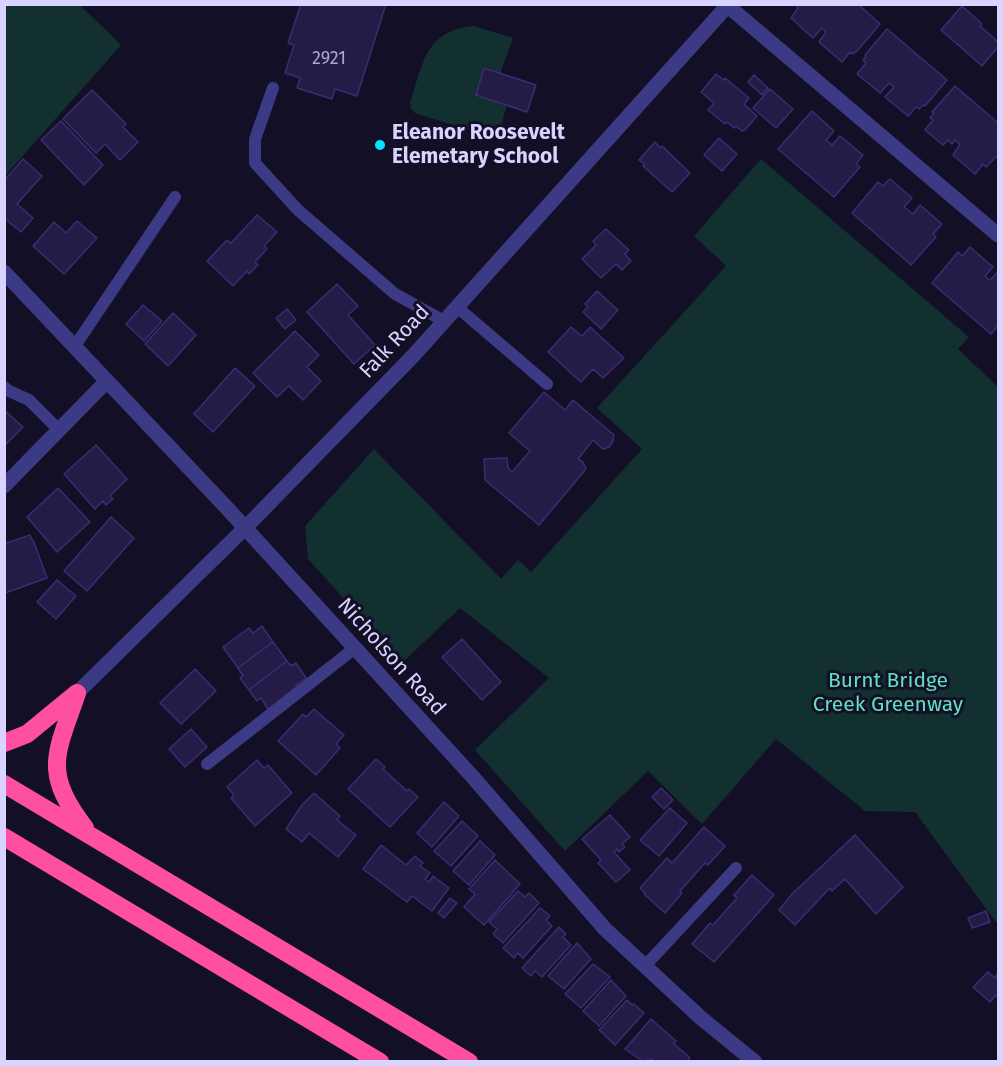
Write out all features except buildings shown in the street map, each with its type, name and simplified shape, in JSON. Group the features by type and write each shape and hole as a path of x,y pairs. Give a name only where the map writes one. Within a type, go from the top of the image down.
{"highway":[{"path":"4,743 27,734 76,693"},
{"path":"76,693 59,745 56,763 61,791 68,806 90,834"},
{"path":"4,784 469,1062"},
{"path":"8,841 380,1062"}],"street":[{"path":"729,5 999,235"},
{"name":"Falk Road","path":"76,693 245,528 444,321 729,5"},
{"name":"Nicholson Road","path":"4,272 355,648 605,929 701,1018 755,1062"},
{"path":"4,486 107,381"}],"lane":[{"path":"273,88 255,139 255,163 298,210 395,294 444,321"},
{"path":"75,346 175,197"},
{"path":"456,307 548,384"},
{"path":"4,387 29,400 59,430"},
{"path":"207,764 355,648"},
{"path":"645,966 736,868"}],"green space":[{"path":"5,4 80,5 121,45 5,176"},
{"path":"474,26 513,38 501,71 507,105 497,139 415,113 411,109 410,103 428,51 445,34"},
{"name":"Burnt Bridge Creek Greenway","path":"761,159 969,337 958,349 998,387 998,925 915,812 865,811 776,739 702,824 648,771 565,851 475,750 549,678 460,608 402,663 308,559 305,526 374,449 501,579 518,560 531,572 642,449 597,408 726,266 694,236"}],"place":[{"name":"Eleanor Roosevelt Elemetary School","path":"380,145"}]}
